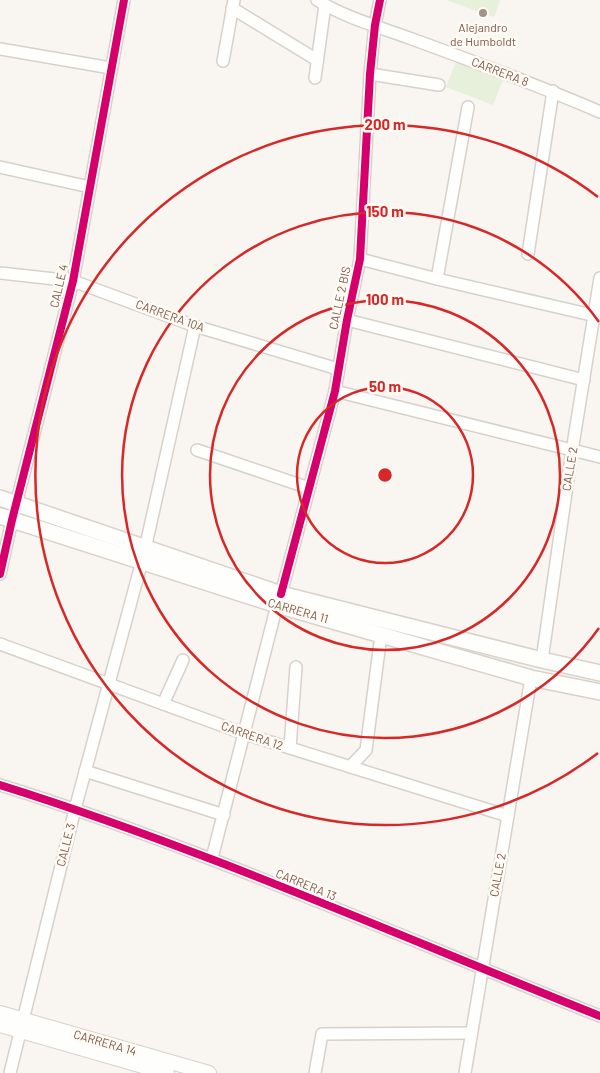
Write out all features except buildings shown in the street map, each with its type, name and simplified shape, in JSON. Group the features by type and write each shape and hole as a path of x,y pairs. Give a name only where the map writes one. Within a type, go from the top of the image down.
{"main road":[{"name":"CARRERA 11","path":"0,498 144,555"},
{"name":"CARRERA 11","path":"6,518 144,555 381,635 531,678 600,692"},
{"name":"CARRERA 11","path":"279,600 600,673"}],"street":[{"name":"CALLE 4","path":"0,574 6,518 17,504 73,282 124,0"},
{"name":"CALLE 2 BIS","path":"212,858 335,391 360,259 370,74 375,25 380,0"},
{"path":"314,78 321,3"},
{"name":"CARRERA 8","path":"321,3 552,91 600,112"},
{"path":"223,61 233,4 317,60"},
{"path":"0,49 111,68"},
{"path":"370,74 439,85"},
{"path":"528,254 552,91"},
{"path":"437,279 468,107"},
{"path":"0,167 90,187"},
{"path":"360,259 597,317"},
{"name":"CARRERA 10A","path":"0,273 73,282 195,326 338,369"},
{"name":"CALLE 2","path":"542,660 572,451 597,317 600,278"},
{"path":"347,320 584,380"},
{"name":"CALLE 3","path":"10,1073 75,808 144,555 195,326"},
{"path":"335,391 600,458"},
{"path":"198,450 309,488"},
{"path":"350,767 366,750 381,635"},
{"name":"CARRERA 12","path":"0,644 245,734 508,816"},
{"path":"164,704 183,660"},
{"path":"290,748 296,667"},
{"name":"CALLE 2","path":"465,1073 531,678"},
{"path":"85,771 224,815"},
{"name":"CARRERA 13","path":"0,785 75,808 212,858 600,1016"},
{"name":"CARRERA 14","path":"0,1013 22,1025 167,1073"},
{"name":"CARRERA 14","path":"0,1025 22,1025 210,1073"},
{"path":"315,1073 322,1034 471,1033"}],"green space":[{"path":"446,0 500,0 494,17"},
{"path":"456,62 503,80 493,105 446,87"}],"cycle path":[{"path":"0,574 73,281 124,0"},
{"path":"281,594 335,391 360,259 370,74 375,25 380,0"},
{"path":"0,785 76,810 227,865 600,1016"}],"place":[{"name":"Alejandro de Humboldt","path":"483,13"}]}
